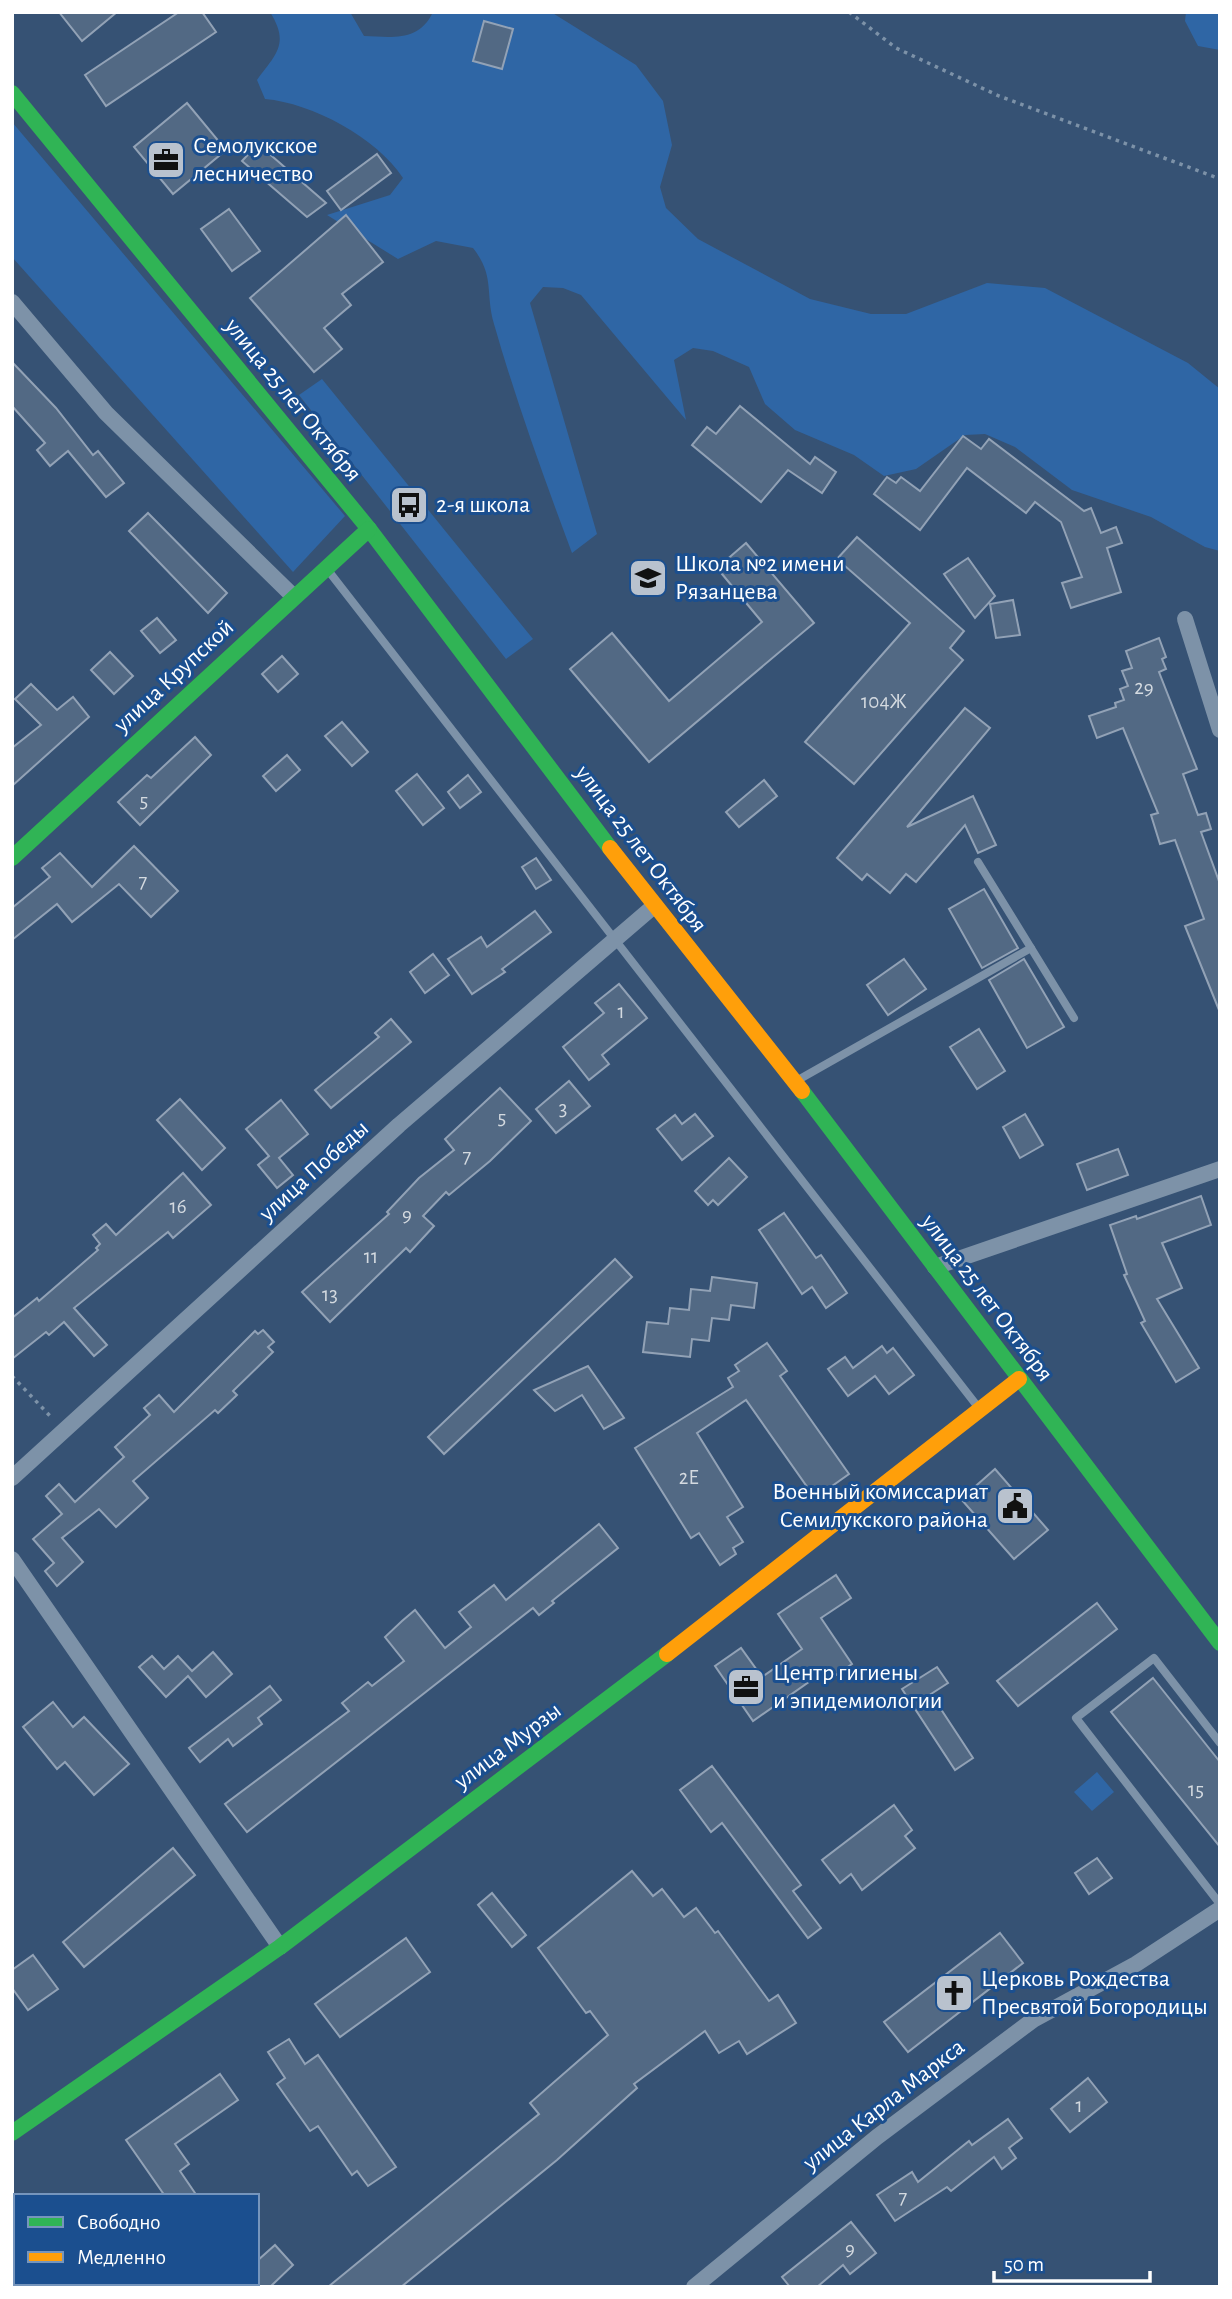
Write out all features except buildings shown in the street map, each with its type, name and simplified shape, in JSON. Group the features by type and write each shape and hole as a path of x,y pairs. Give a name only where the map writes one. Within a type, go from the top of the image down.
{"street":[{"name":"улица 25 лет Октября","path":"12,93 369,529 654,906 795,1082 1220,1643"},
{"path":"12,302 106,413 293,596"},
{"name":"улица Крупской","path":"12,858 293,596 327,569 369,529"},
{"path":"1185,619 1220,730"},
{"name":"улица Победы","path":"12,1478 399,1125 654,906"},
{"path":"935,1267 1220,1169"},
{"name":"улица Мурзы","path":"12,2133 280,1947 715,1618 1019,1379"},
{"path":"12,1559 280,1947"},
{"name":"улица Карла Маркса","path":"694,2287 877,2137 1033,2020 1136,1964 1220,1906"}],"lane":[{"path":"327,569 981,1411"},
{"path":"978,862 1074,1018"},
{"path":"795,1082 1031,948"},
{"path":"1220,1743 1154,1658 1076,1718 1220,1906"}],"path":[{"path":"849,12 896,48 999,96 1220,179"},
{"path":"12,1376 63,1430"}],"shaded area":[{"path":"270,12 350,12 364,36 385,37 404,36 420,29 433,12 551,12 636,65 663,101 672,145 660,187 666,208 698,239 810,299 871,314 906,314 987,283 1045,288 1188,363 1220,389 1220,551 1205,547 1151,517 1072,490 1015,447 985,434 965,435 916,469 884,476 854,455 795,430 765,404 749,367 713,351 693,348 674,360 686,420 581,295 563,288 543,287 530,303 597,534 572,553 503,353 491,313 487,276 480,258 473,248 436,241 398,259 327,215 390,195 403,178 377,149 342,125 303,107 265,99 257,80 275,55 280,41"},
{"path":"1186,12 1220,12 1220,50 1198,46 1185,21"},
{"path":"12,122 345,516 293,572 12,257"},
{"path":"322,379 533,639 506,659 299,395"},
{"path":"1097,1772 1114,1792 1092,1811 1074,1792"}],"traffic: fast":[{"path":"12,93 369,529 610,848"},
{"path":"12,858 369,529"},
{"path":"802,1091 1220,1643"},
{"path":"12,2133 280,1947 667,1654"}],"traffic: slow":[{"path":"610,848 802,1091"},
{"path":"667,1654 1019,1379"}],"place":[{"name":"Семолукское лесничество","path":"166,160"},
{"name":"2-я школа","path":"409,505"},
{"name":"Школа №2 имени Рязанцева","path":"648,578"},
{"name":"Военный комиссариат Семилукского района","path":"1015,1506"},
{"name":"Центр гигиены и эпидемиологии","path":"746,1687"},
{"name":"Церковь Рождества Пресвятой Богородицы","path":"954,1993"}]}
